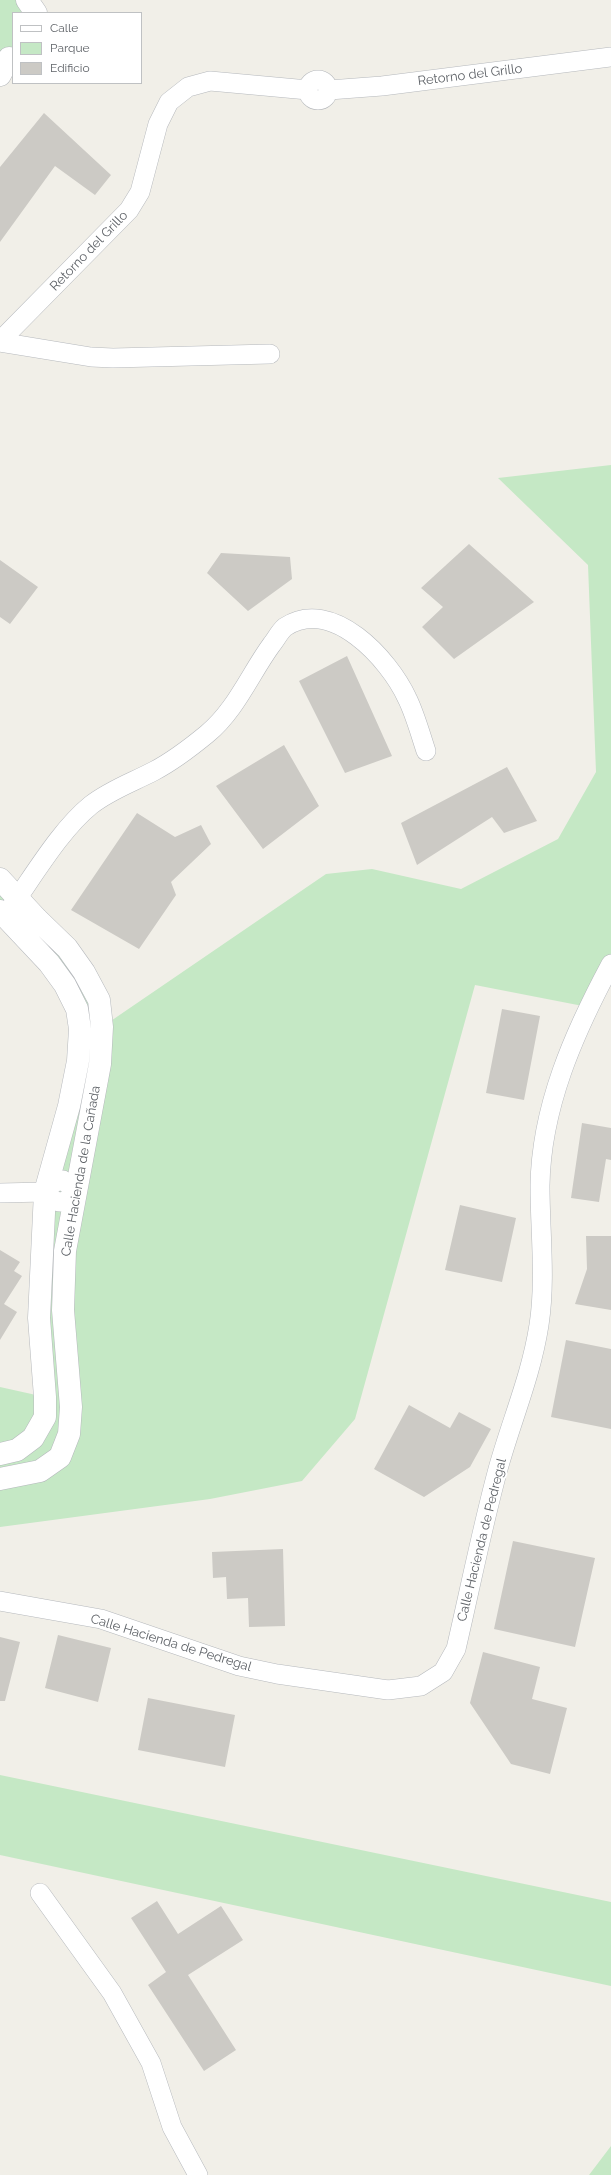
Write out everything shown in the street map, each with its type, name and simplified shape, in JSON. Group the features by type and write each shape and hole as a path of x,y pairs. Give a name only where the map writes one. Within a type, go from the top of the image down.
{"street":[{"name":"Retorno del Grillo","path":"0,341 129,210 140,192 158,124 169,102 188,87 210,81 308,90 309,96 318,101 324,99 329,90 382,86 611,57"},
{"name":"Retorno del Grillo","path":"0,341 91,357 113,358 270,354"},
{"path":"3,914 18,898 67,829 91,805 119,787 160,767 186,751 216,727 241,695 259,661 285,628 306,618 333,622 360,638 388,666 408,698 426,751"},
{"name":"Calle Hacienda de la Cañada","path":"0,879 67,948 84,972 99,1000 102,1027 100,1064 65,1251 63,1310 71,1407 69,1434 60,1457 40,1471 0,1479"},
{"name":"Calle Hacienda de la Cañada","path":"0,1454 17,1450 34,1438 45,1417 45,1397 39,1318 45,1192 69,1106 78,1061 80,1029 77,1009 65,985 49,963 3,914"},
{"name":"Calle Hacienda de Pedregal","path":"0,1600 101,1619 239,1666 277,1674 388,1690 421,1686 443,1672 456,1649 498,1469 532,1366 539,1322 542,1284 540,1185 542,1149 550,1112 563,1067 588,1007 611,964"},
{"path":"0,1193 45,1192 54,1201 61,1203 66,1202 76,1191"},
{"path":"40,1893 112,1993 120,2007 151,2063 172,2127 198,2175"}],"green space":[{"path":"0,0 29,0 35,12 12,12 12,58 0,75"},
{"path":"611,465 611,964 588,1007 475,985 355,1419 302,1481 210,1499 0,1527 0,1387 45,1397 39,1318 77,1009 0,911 0,879 67,948 102,1027 326,874 372,869 461,889 558,839 596,772 588,565 498,478"},
{"path":"0,1775 611,1902 611,1986 0,1855"},
{"path":"611,2146 611,2175 589,2175"}],"building":[{"path":"44,113 111,175 95,195 55,166 0,242 0,167"},
{"path":"469,544 534,602 454,659 422,627 443,607 421,588"},
{"path":"221,553 290,557 292,579 248,611 207,573"},
{"path":"0,560 38,587 10,624 0,617"},
{"path":"347,656 392,756 345,773 299,681"},
{"path":"284,745 319,806 263,849 216,786"},
{"path":"507,767 537,821 504,833 492,817 417,865 401,823"},
{"path":"137,813 175,837 201,825 211,844 171,882 176,895 139,949 71,910"},
{"path":"502,1009 540,1016 524,1100 486,1093"},
{"path":"582,1123 611,1128 611,1160 606,1159 599,1202 571,1198"},
{"path":"460,1205 516,1218 502,1282 445,1270"},
{"path":"586,1236 611,1236 611,1310 575,1304 587,1269"},
{"path":"0,1250 20,1262 14,1271 22,1276 4,1304 17,1312 0,1340"},
{"path":"566,1340 611,1349 611,1429 551,1417"},
{"path":"409,1405 450,1428 459,1412 491,1429 470,1467 424,1497 374,1469"},
{"path":"513,1541 595,1558 575,1647 494,1629"},
{"path":"283,1549 285,1626 249,1627 248,1598 227,1599 226,1577 213,1578 212,1552"},
{"path":"58,1635 111,1648 98,1702 45,1688"},
{"path":"0,1637 20,1642 5,1701 0,1701"},
{"path":"483,1652 540,1667 532,1699 567,1708 550,1774 511,1764 470,1703"},
{"path":"148,1698 235,1715 225,1767 138,1750"},
{"path":"157,1901 178,1934 221,1906 243,1940 188,1975 236,2050 204,2071 148,1985 166,1972 131,1918"}]}
